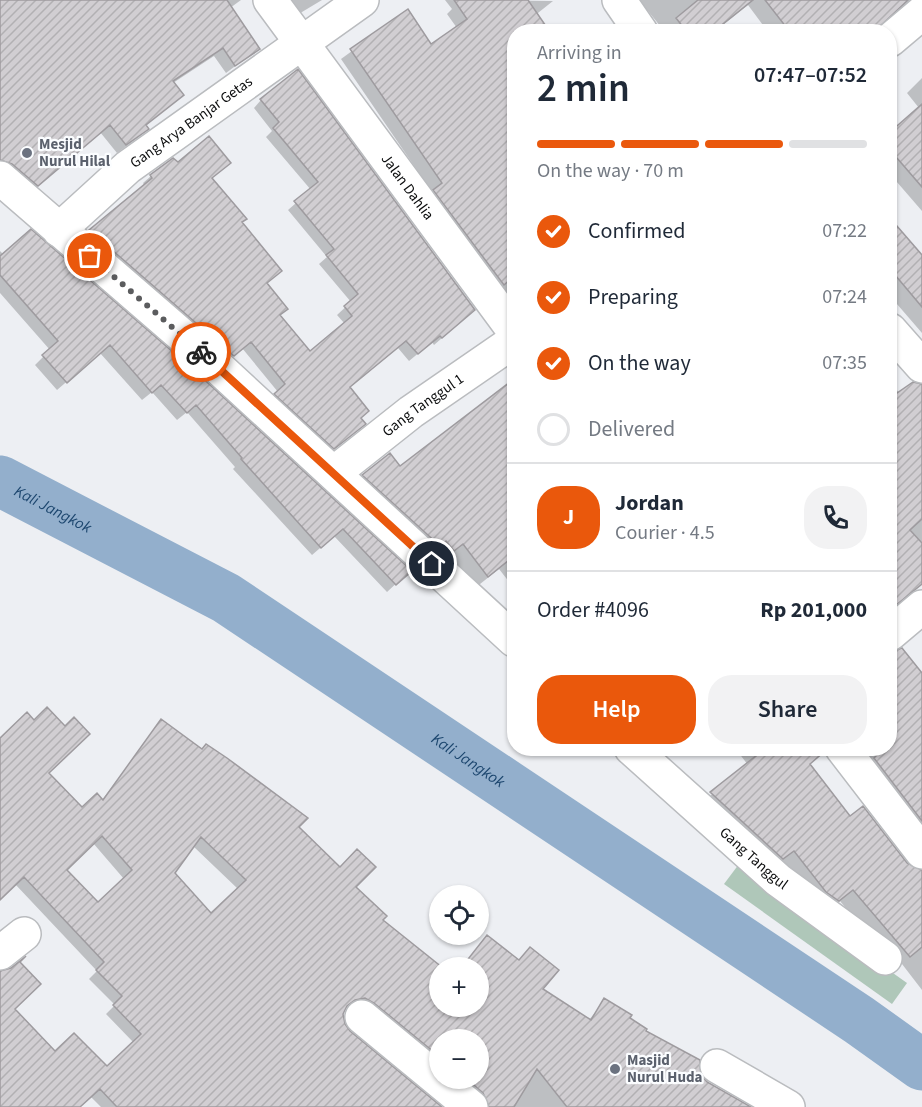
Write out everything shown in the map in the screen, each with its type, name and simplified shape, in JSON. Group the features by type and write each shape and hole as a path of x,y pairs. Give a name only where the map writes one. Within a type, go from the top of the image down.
{"street":[{"name":"Jalan Dahlia","path":"270,0 507,322"},
{"name":"Gang Arya Banjar Getas","path":"59,230 128,166 362,0"},
{"path":"619,0 636,24"},
{"path":"897,34 922,13"},
{"path":"0,178 208,358 507,634"},
{"path":"897,338 922,366"},
{"name":"Gang Tanggul 1","path":"334,473 411,412 507,346"},
{"path":"897,628 922,607"},
{"name":"Gang Tanggul","path":"640,756 778,880 885,958"},
{"path":"848,756 922,852"},
{"path":"362,1017 471,1107"},
{"path":"717,1066 788,1107"}],"green space":[{"path":"739,864 907,983 892,1004 724,884"}],"building":[{"path":"0,0 227,0 260,49 235,66 223,48 173,81 184,95 146,125 149,129 126,145 110,125 38,186 12,164 0,160"},
{"path":"454,0 528,0 544,24 507,24 507,282 504,285 433,190 442,183 350,49 408,9 431,44 467,19"},
{"path":"698,0 753,0 723,24 681,24 676,18"},
{"path":"765,0 908,0 882,24 784,24"},
{"path":"298,69 475,310 442,338 440,336 418,354 406,341 350,387 369,411 361,418 366,424 334,449 274,394 285,384 251,342 234,356 89,230 152,178 150,175 173,158 178,162 209,136 231,163 212,178 247,219 242,222 282,271 267,283 288,309 280,315 310,351 352,316 344,306 358,294 326,255 334,249 294,201 318,182 273,128 279,122 260,99"},
{"path":"922,104 922,187 897,158 897,126"},
{"path":"897,226 922,255 922,307 897,277"},
{"path":"31,229 196,372 412,571 396,585 343,529 321,548 196,405 187,413 161,385 152,393 110,345 67,383 42,355 58,341 0,275 0,256"},
{"path":"913,382 922,384 922,519 910,530 922,543 922,584 897,604 897,393"},
{"path":"507,384 507,562 488,577 463,544 454,551 446,541 440,546 362,475 390,453 400,466"},
{"path":"902,648 922,673 922,821 874,758 876,756 897,756 897,650"},
{"path":"47,707 65,726 74,717 90,734 49,773 82,807 97,793 103,800 161,719 202,749 206,744 227,758 308,818 299,827 340,867 357,849 376,867 356,887 387,916 383,920 429,957 429,1017 489,1017 489,957 470,957 479,945 489,945 489,937 519,960 530,947 559,970 543,989 591,1020 604,998 632,1015 630,1018 647,1029 646,1031 700,1060 701,1075 707,1082 751,1107 567,1107 537,1069 514,1107 489,1107 483,1093 478,1089 489,1089 489,1029 429,1029 429,1048 365,998 355,1000 347,1006 343,1014 345,1024 350,1031 442,1107 117,1107 100,1089 80,1107 0,1107 0,971 11,968 26,956 20,962 41,984 15,1009 55,1051 74,1033 107,1066 141,1034 113,1005 122,996 96,970 104,962 24,877 0,900 0,738 27,712 34,720","holes":["102,836 132,870 98,902 67,870","201,837 246,880 211,913 175,873"]},
{"path":"756,756 819,756 810,764 850,816 863,806 907,863 922,870 922,947 910,957 853,890 839,901 826,892 794,851 783,859 710,792"}],"waterway":[{"name":"Kali Jangkok","path":"0,481 226,598 859,1020 922,1065"}],"way so far":[{"path":"90,256 201,352"}],"place":[{"name":"Mesjid Nurul Hilal","path":"27,153"},
{"name":"Masjid Nurul Huda","path":"615,1069"}],"route":[{"path":"201,352 432,564"}]}
